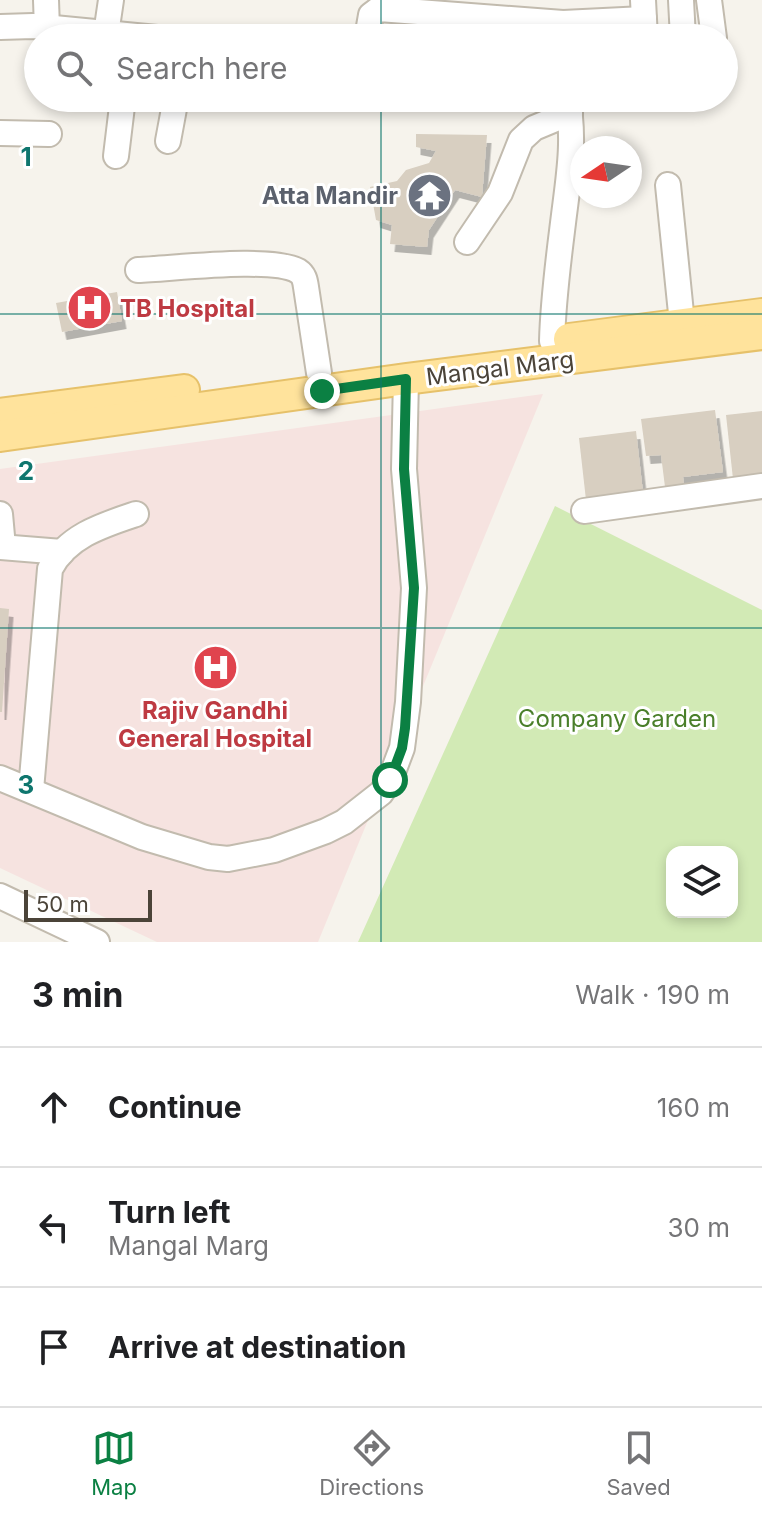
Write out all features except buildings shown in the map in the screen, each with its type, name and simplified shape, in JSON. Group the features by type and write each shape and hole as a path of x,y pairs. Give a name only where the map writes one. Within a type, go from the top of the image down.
{"main road":[{"name":"Mangal Marg","path":"0,436 406,379 625,342 682,323 762,314"},
{"name":"Mangal Marg","path":"0,414 552,341 625,342 762,334"}],"street":[{"path":"46,0 47,24"},
{"path":"111,0 118,24"},
{"path":"681,0 682,24"},
{"path":"709,0 712,24"},
{"path":"369,24 371,15 379,9 564,20 644,19"},
{"path":"0,27 24,26"},
{"path":"116,156 121,112"},
{"path":"168,141 173,112"},
{"path":"467,242 500,193 521,140 558,112"},
{"path":"552,341 553,297 571,159 568,112"},
{"path":"0,133 49,134"},
{"path":"668,185 682,323"},
{"path":"138,270 252,265 296,270 303,276 306,287 319,373"},
{"path":"0,778 142,837 209,857 228,859 274,850 326,831 344,822 381,793 390,780 402,748 408,702 414,588 404,469 406,379"},
{"path":"584,511 762,486"},
{"path":"0,514 1,547 62,552"},
{"path":"31,790 50,569 62,552 83,535 136,514"},
{"path":"0,896 97,942"}],"shaded area":[{"name":"Rajiv Gandhi General Hospital","path":"543,394 318,942 157,942 0,868 0,469"}],"green space":[{"name":"Company Garden","path":"555,506 762,610 762,942 358,942"}],"place":[{"name":"Atta Mandir","path":"429,195"},
{"name":"TB Hospital","path":"89,308"},
{"name":"Rajiv Gandhi General Hospital","path":"215,668"}],"route":[{"path":"322,391 406,379 404,469 414,588 405,728 402,748 390,780"}]}
